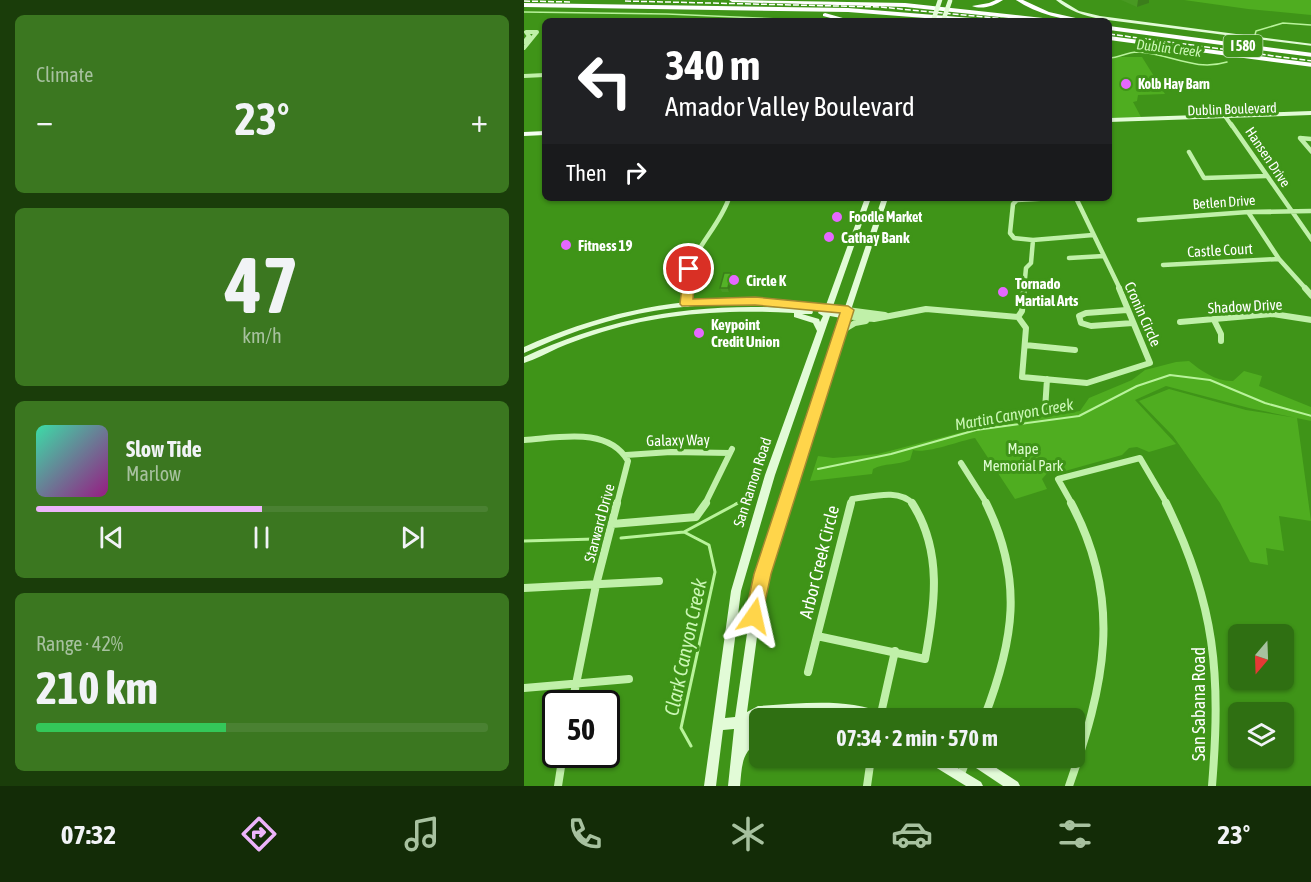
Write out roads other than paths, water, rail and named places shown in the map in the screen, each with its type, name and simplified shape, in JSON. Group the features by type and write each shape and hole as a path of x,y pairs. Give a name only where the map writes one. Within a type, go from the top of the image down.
{"highway":[{"path":"732,0 905,5 1024,18"},
{"path":"883,0 978,6 990,5 1000,0"},
{"path":"1019,0 1047,13 1071,18"},
{"path":"524,5 872,11 950,18"},
{"path":"712,8 735,12 824,15 836,18"},
{"name":"I 580","path":"1112,27 1312,55"},
{"name":"I 580","path":"1112,38 1312,66"},
{"path":"1112,43 1284,62"}],"main road":[{"path":"934,18 940,0"},
{"path":"1059,0 1074,10 1111,18"},
{"path":"944,18 950,1"},
{"path":"1112,18 1216,34 1312,45"},
{"name":"Dublin Boulevard","path":"1112,122 1154,123 1312,115"},
{"name":"Dublin Boulevard","path":"1154,123 1170,121 1170,119"},
{"name":"Dublin Boulevard","path":"1112,122 1227,119"},
{"path":"524,136 542,133"},
{"path":"524,136 542,138"},
{"name":"San Ramon Road","path":"710,786 736,591 766,485 867,201"},
{"path":"734,786 758,592 846,313 884,201"},
{"path":"524,350 565,332 604,320 686,304 755,301 846,313"},
{"path":"524,360 616,325 652,317 727,308 828,311"},
{"path":"760,308 765,312 812,318 818,323 821,331"},
{"path":"571,341 577,333 604,320"},
{"path":"740,723 749,718"},
{"path":"718,724 740,723 749,727"},
{"path":"737,756 749,740"},
{"path":"950,768 977,786"},
{"path":"985,768 1014,786"}],"street":[{"path":"524,42 528,35 535,34 524,48"},
{"path":"524,76 542,75"},
{"name":"Hansen Drive","path":"1227,119 1290,212 1312,240"},
{"path":"1312,139 1300,138 1312,152"},
{"path":"1189,152 1204,178 1266,176"},
{"path":"686,304 687,274 695,254 725,214 728,201"},
{"path":"1016,201 1013,204 1010,233 1014,238 1033,240 1093,235"},
{"name":"Cronin Circle","path":"1033,240 1031,263 1026,268 1022,311 1018,317 1026,328 1022,377 1086,383 1150,363 1150,358 1127,310 1128,307 1077,201"},
{"name":"Betlen Drive","path":"1139,220 1248,212 1312,211"},
{"path":"1248,212 1279,259 1312,296"},
{"path":"1069,258 1104,256"},
{"name":"Castle Court","path":"1163,265 1279,259"},
{"path":"1025,283 1060,287"},
{"path":"840,333 855,323 886,315 926,309 1018,317"},
{"path":"1127,310 1086,313 1079,316 1081,323 1091,326 1133,323"},
{"path":"846,313 886,315"},
{"path":"846,313 874,319"},
{"name":"Shadow Drive","path":"1180,322 1273,314 1310,317"},
{"path":"1214,320 1221,334 1221,341"},
{"path":"1025,345 1075,350"},
{"path":"1044,410 1047,379"},
{"path":"524,440 605,439 615,444 626,455"},
{"name":"Galaxy Way","path":"612,524 696,517 704,507 731,451 626,455"},
{"name":"Starward Drive","path":"574,690 596,585 626,475 628,461 626,455"},
{"name":"San Sabana Road","path":"1069,786 1084,742 1100,681 1103,614 1097,569 1086,533 1058,479 1140,458 1166,498 1193,558 1211,626 1217,676 1217,719 1212,786"},
{"path":"961,463 977,484 996,519 1011,566 1013,605 1006,653 987,708"},
{"name":"Arbor Creek Circle","path":"808,672 816,636 847,525 852,498 902,497 911,501 923,523 935,561 936,606 925,659 816,636"},
{"path":"524,588 659,581"},
{"path":"882,708 895,651"},
{"path":"524,688 629,679"},
{"path":"558,786 561,768"},
{"path":"867,786 870,768"},
{"path":"961,774 964,768"}],"waterway":[{"name":"Dublin Creek","path":"524,12 757,18"},
{"name":"Dublin Creek","path":"1255,35 1256,31 1283,23 1312,25"},
{"name":"Dublin Creek","path":"1112,58 1137,52 1204,65 1227,62"},
{"name":"Martin Canyon Creek","path":"818,469 891,454 976,430 1079,416 1137,386 1170,375 1210,380 1265,403 1312,416"},
{"name":"Martin Canyon Creek","path":"735,504 740,502"},
{"name":"Martin Canyon Creek","path":"684,532 738,503"},
{"path":"621,538 684,532"},
{"name":"Clark Canyon Creek","path":"684,532 709,545 715,572 681,728 691,746"},
{"path":"524,541 595,539"}],"railway":[{"path":"524,1 570,2"},
{"path":"625,1 880,7 995,18"},
{"path":"1112,34 1312,61"}],"place":[{"name":"Kolb Hay Barn","path":"1126,84"},
{"name":"Foodle Market","path":"837,217"},
{"name":"Cathay Bank","path":"829,237"},
{"name":"Fitness 19","path":"566,245"},
{"name":"Circle K","path":"734,280"},
{"name":"Tornado Martial Arts","path":"1003,292"},
{"name":"Keypoint Credit Union","path":"699,333"}],"park label":[{"name":"Mape Memorial Park","path":"1023,456"}]}
